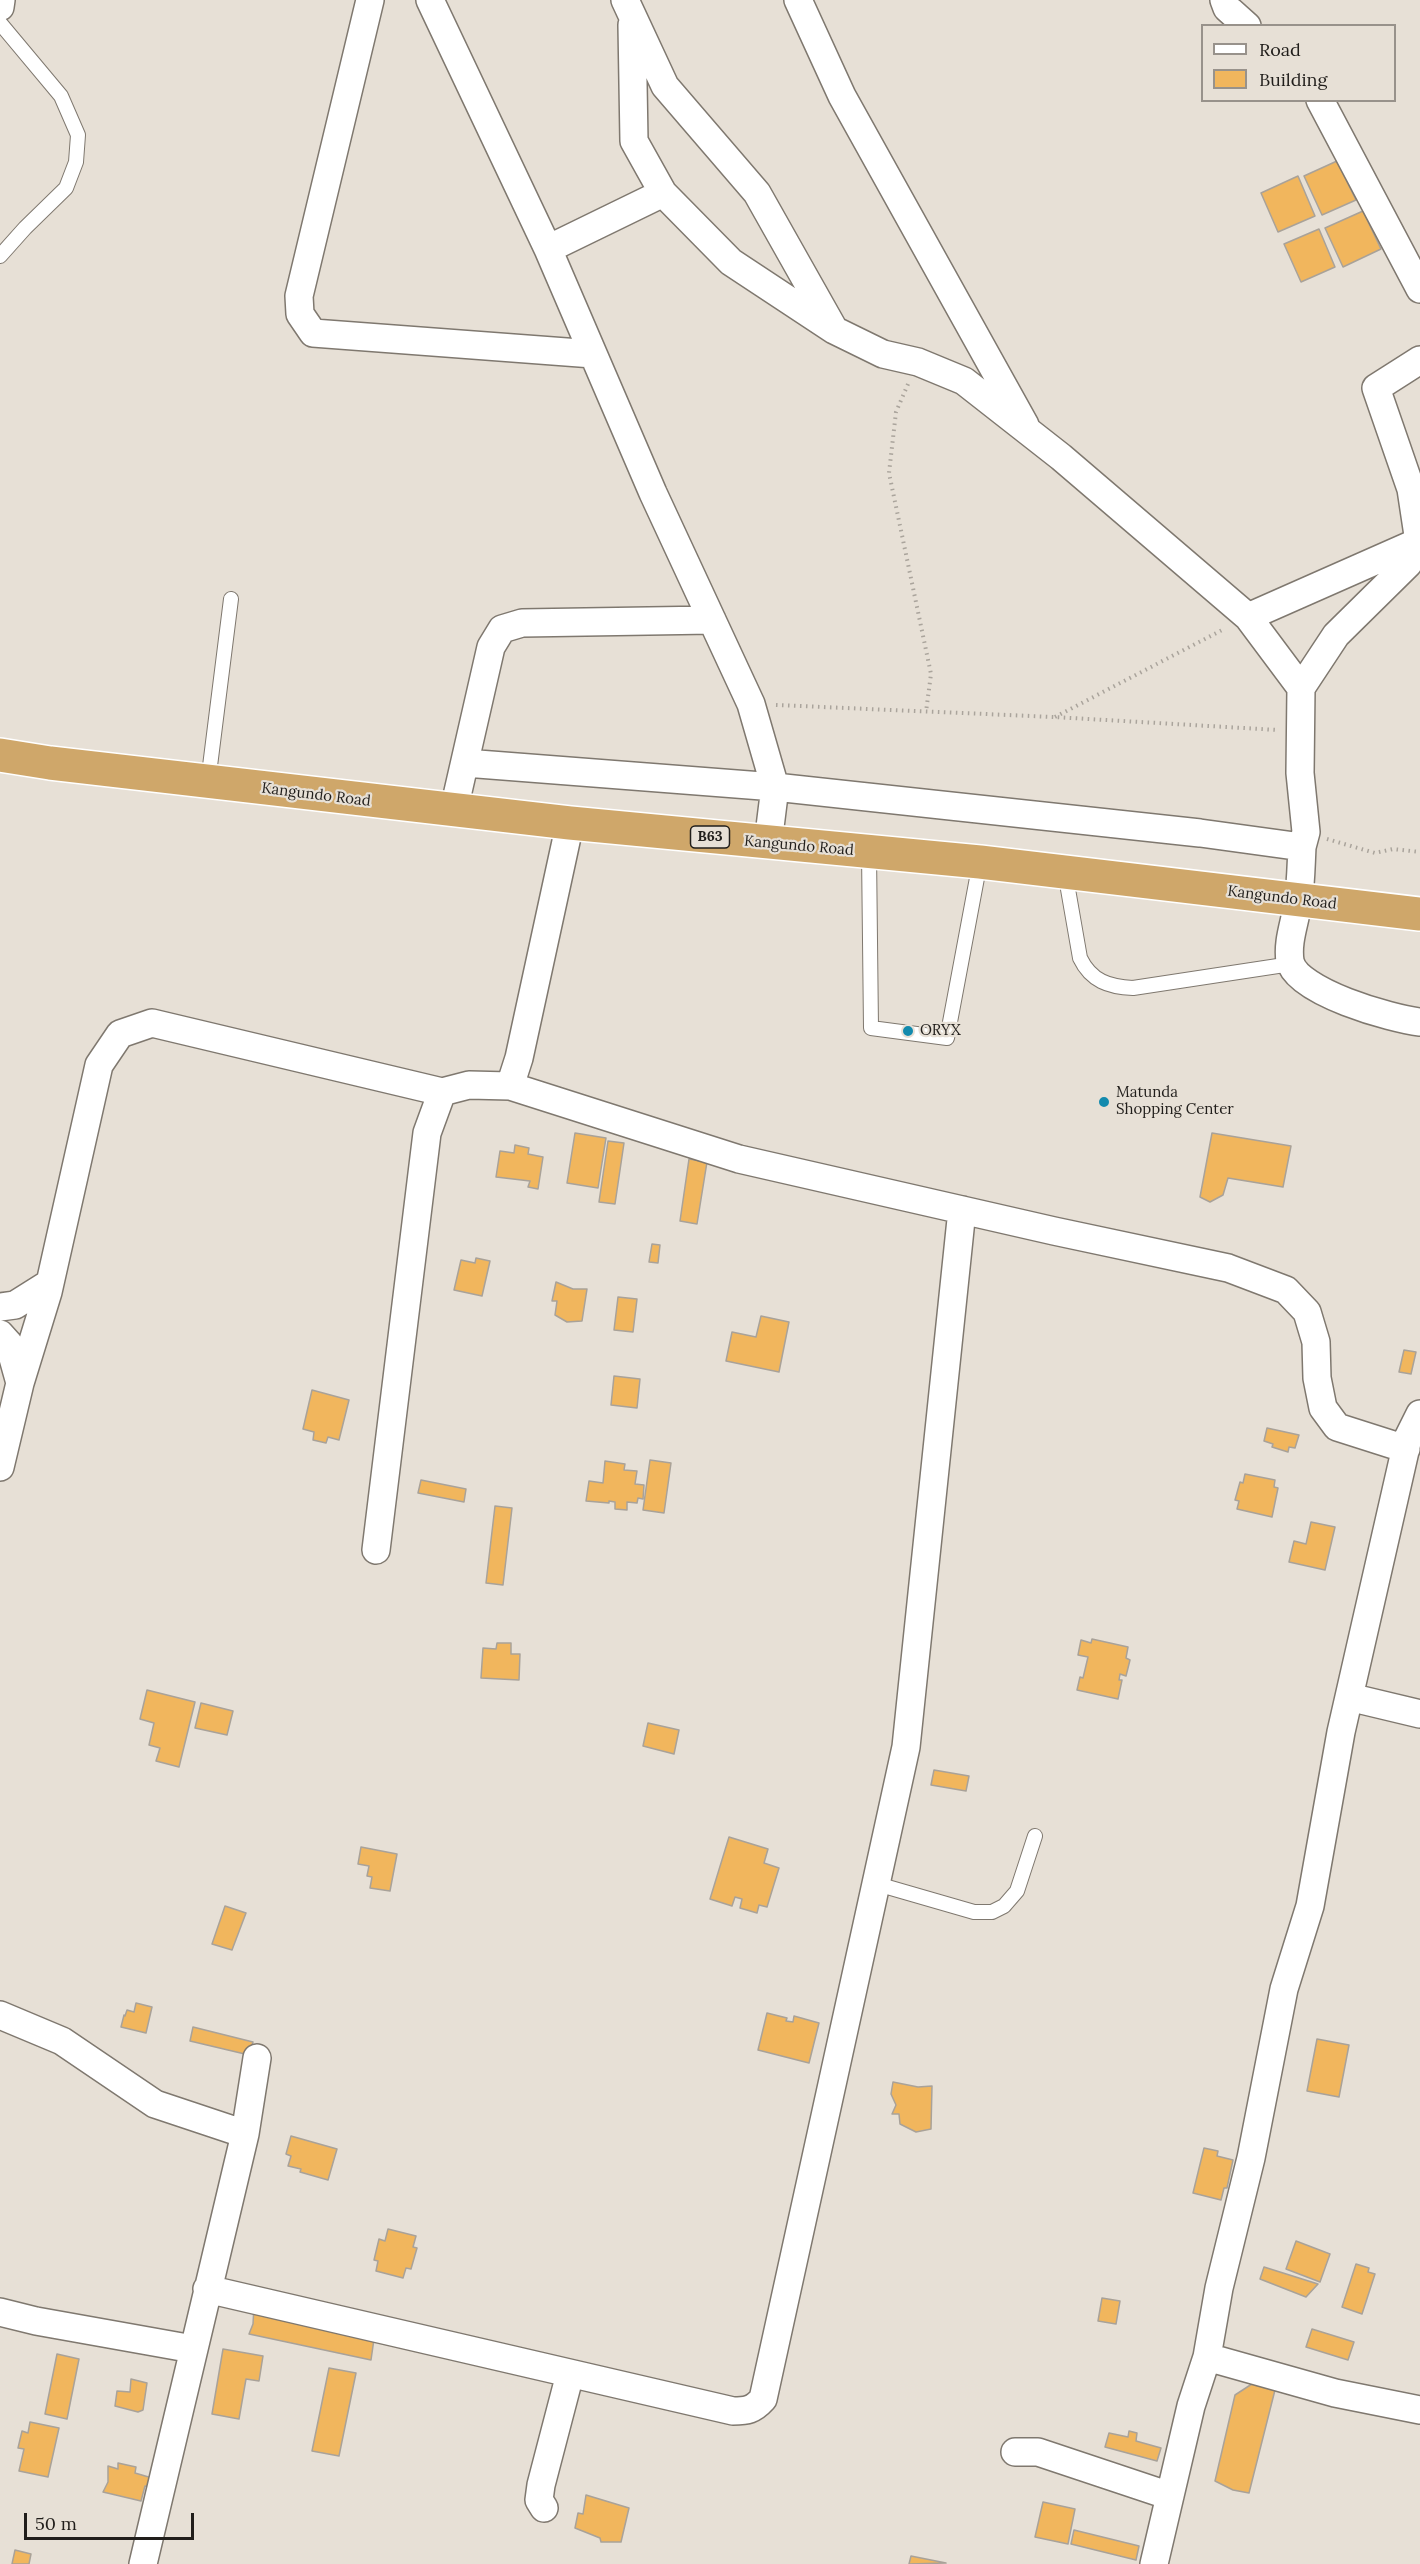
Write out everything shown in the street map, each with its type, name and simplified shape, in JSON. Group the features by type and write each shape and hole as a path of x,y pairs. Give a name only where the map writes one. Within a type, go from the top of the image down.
{"highway":[{"name":"Kangundo Road","path":"0,755 50,764 570,823 980,862 1420,914"}],"street":[{"path":"0,7 1,0"},
{"path":"370,0 299,296 300,314 313,333 593,354"},
{"path":"430,0 548,249 653,493 752,704 775,787 768,843"},
{"path":"798,0 842,96 1030,433"},
{"path":"1224,0 1227,8 1245,24"},
{"path":"631,5 634,141 663,193 731,262 834,330 883,354 918,362 964,381 1061,457 1248,617 1301,688"},
{"path":"631,5 665,86 757,193 834,330"},
{"path":"1321,102 1420,290"},
{"path":"548,249 663,193"},
{"path":"1420,360 1376,388 1411,489 1420,541 1408,564 1335,635 1301,688 1300,773 1306,832 1302,847 1299,900 1289,939 1291,964 1300,976 1322,990 1367,1010 1393,1018 1420,1022"},
{"path":"1248,617 1420,541"},
{"path":"454,809 491,647 502,629 522,623 712,620"},
{"path":"465,763 775,787 1188,832 1302,847"},
{"path":"510,1086 519,1058 570,823"},
{"path":"0,1467 20,1383 50,1283 99,1065 120,1034 152,1023 441,1092 469,1085 510,1086 739,1159 1228,1268 1286,1290 1307,1312 1316,1342 1317,1378 1323,1408 1337,1427 1406,1449"},
{"path":"376,1550 426,1141 441,1092"},
{"path":"207,2289 733,2411 748,2411 756,2407 763,2399 906,1747 962,1210"},
{"path":"0,1307 15,1305 50,1283"},
{"path":"0,1334 9,1344 20,1383"},
{"path":"1154,2564 1191,2406 1207,2357 1220,2288 1251,2158 1284,1989 1310,1906 1349,1697 1408,1438 1420,1414"},
{"path":"1349,1697 1420,1714"},
{"path":"0,2015 62,2041 155,2104 244,2134"},
{"path":"143,2564 244,2134 257,2058"},
{"path":"0,2312 36,2321 193,2349"},
{"path":"1207,2357 1335,2393 1420,2410"},
{"path":"544,2508 539,2500 541,2485 570,2374"},
{"path":"1015,2452 1038,2452 1170,2496"}],"lane":[{"path":"0,23 61,96 78,135 76,162 66,188 0,256"},
{"path":"207,782 231,599"},
{"path":"869,852 871,1028 946,1038 980,862"},
{"path":"1065,872 1080,958 1086,970 1101,982 1115,987 1133,988 1291,964"},
{"path":"877,1884 974,1912 992,1912 1004,1906 1017,1891 1035,1836"}],"path":[{"path":"918,362 896,412 889,473 931,675 926,712"},
{"path":"1054,717 1248,617"},
{"path":"752,704 1054,717 1300,732"},
{"path":"1353,847 1375,852 1393,849 1420,852"}],"building":[{"path":"1337,161 1356,200 1322,215 1304,176"},
{"path":"1298,176 1315,216 1278,232 1261,193"},
{"path":"1363,211 1381,249 1343,267 1325,228"},
{"path":"1319,229 1335,267 1301,282 1284,244"},
{"path":"575,1133 606,1138 598,1188 567,1183"},
{"path":"1212,1133 1291,1146 1283,1187 1228,1178 1223,1195 1210,1202 1200,1197"},
{"path":"608,1141 624,1143 615,1204 599,1202"},
{"path":"515,1145 529,1148 528,1154 543,1157 538,1189 528,1187 530,1181 496,1177 500,1151 514,1153"},
{"path":"689,1159 707,1162 697,1224 680,1221"},
{"path":"652,1244 660,1245 658,1263 649,1262"},
{"path":"476,1258 490,1261 482,1296 454,1290 461,1260 475,1263"},
{"path":"556,1282 573,1289 587,1289 582,1321 567,1322 555,1315 557,1301 552,1301"},
{"path":"618,1297 637,1299 633,1332 614,1330"},
{"path":"761,1316 789,1322 779,1372 726,1361 732,1332 756,1337"},
{"path":"1404,1350 1416,1352 1411,1374 1399,1372"},
{"path":"614,1376 640,1379 637,1408 611,1405"},
{"path":"312,1390 349,1400 339,1440 328,1437 326,1443 313,1440 314,1432 303,1429"},
{"path":"1267,1428 1299,1435 1295,1448 1289,1447 1288,1452 1272,1447 1273,1444 1264,1441"},
{"path":"650,1460 671,1463 664,1513 643,1510"},
{"path":"605,1461 625,1464 624,1470 637,1471 635,1484 644,1485 643,1499 638,1498 637,1503 627,1502 627,1510 615,1509 615,1502 586,1501 589,1481 603,1483"},
{"path":"1245,1474 1275,1480 1274,1487 1278,1488 1272,1517 1237,1509 1239,1501 1235,1500"},
{"path":"421,1480 466,1489 464,1502 418,1493"},
{"path":"495,1506 512,1508 503,1585 486,1583"},
{"path":"1311,1522 1335,1527 1325,1570 1289,1562 1294,1541 1306,1544"},
{"path":"1092,1639 1128,1647 1126,1658 1130,1660 1126,1676 1120,1674 1119,1680 1122,1680 1118,1699 1077,1690 1080,1677 1083,1678 1088,1657 1078,1655 1081,1640 1091,1643"},
{"path":"497,1643 511,1643 511,1654 520,1654 519,1680 481,1678 483,1648 496,1649"},
{"path":"147,1690 195,1702 179,1767 156,1761 160,1748 149,1745 154,1723 140,1719"},
{"path":"201,1703 233,1711 227,1735 195,1728"},
{"path":"648,1723 679,1730 674,1754 643,1746"},
{"path":"934,1770 969,1776 966,1791 931,1785"},
{"path":"729,1837 768,1849 764,1863 779,1868 767,1907 759,1905 757,1913 740,1908 742,1899 735,1897 732,1906 710,1899"},
{"path":"361,1847 397,1854 390,1891 370,1888 372,1877 367,1876 369,1866 358,1864"},
{"path":"225,1906 246,1913 232,1950 212,1944"},
{"path":"136,2003 152,2007 146,2033 121,2027 127,2010 134,2012"},
{"path":"767,2013 787,2018 786,2021 793,2022 794,2016 819,2023 809,2063 758,2050"},
{"path":"193,2027 253,2042 249,2055 190,2041"},
{"path":"1317,2039 1349,2045 1339,2097 1307,2091"},
{"path":"893,2082 918,2087 932,2086 931,2129 916,2132 900,2124 899,2114 892,2114 896,2105 891,2094"},
{"path":"291,2136 337,2149 328,2180 288,2166 291,2156 286,2154"},
{"path":"1204,2148 1218,2151 1217,2156 1233,2160 1227,2188 1224,2188 1221,2200 1193,2193"},
{"path":"388,2229 416,2236 413,2247 417,2248 411,2269 406,2268 403,2278 376,2271 378,2261 374,2260 379,2239 385,2241"},
{"path":"1296,2241 1330,2254 1320,2282 1286,2269"},
{"path":"1356,2264 1369,2268 1368,2272 1375,2274 1362,2314 1342,2307"},
{"path":"1264,2267 1318,2284 1306,2297 1260,2279"},
{"path":"1102,2298 1120,2301 1116,2324 1098,2321"},
{"path":"254,2306 375,2332 371,2360 249,2334 253,2324"},
{"path":"1312,2329 1354,2342 1348,2360 1306,2347"},
{"path":"223,2349 263,2356 259,2381 246,2379 239,2419 212,2414"},
{"path":"57,2354 79,2359 67,2419 45,2414"},
{"path":"329,2368 356,2373 339,2456 312,2451"},
{"path":"131,2379 147,2383 143,2410 138,2412 115,2406 117,2391 130,2392"},
{"path":"1258,2380 1276,2386 1249,2493 1233,2490 1215,2481 1235,2395"},
{"path":"30,2422 59,2428 48,2477 19,2471 24,2449 18,2448 22,2431 28,2433"},
{"path":"1129,2431 1137,2433 1136,2441 1161,2448 1157,2461 1105,2447 1109,2433 1128,2437"},
{"path":"118,2463 136,2467 135,2473 152,2478 150,2487 145,2486 141,2501 103,2492 108,2482 108,2466 118,2469"},
{"path":"586,2495 629,2508 621,2542 601,2542 600,2538 575,2528 578,2513 583,2514"},
{"path":"1043,2502 1075,2509 1068,2544 1035,2537"},
{"path":"1074,2530 1139,2546 1136,2560 1071,2544"},
{"path":"15,2550 31,2554 29,2564 12,2564"},
{"path":"911,2556 946,2563 909,2564"}],"place":[{"name":"ORYX","path":"908,1031"},
{"name":"Matunda Shopping Center","path":"1104,1102"}]}
